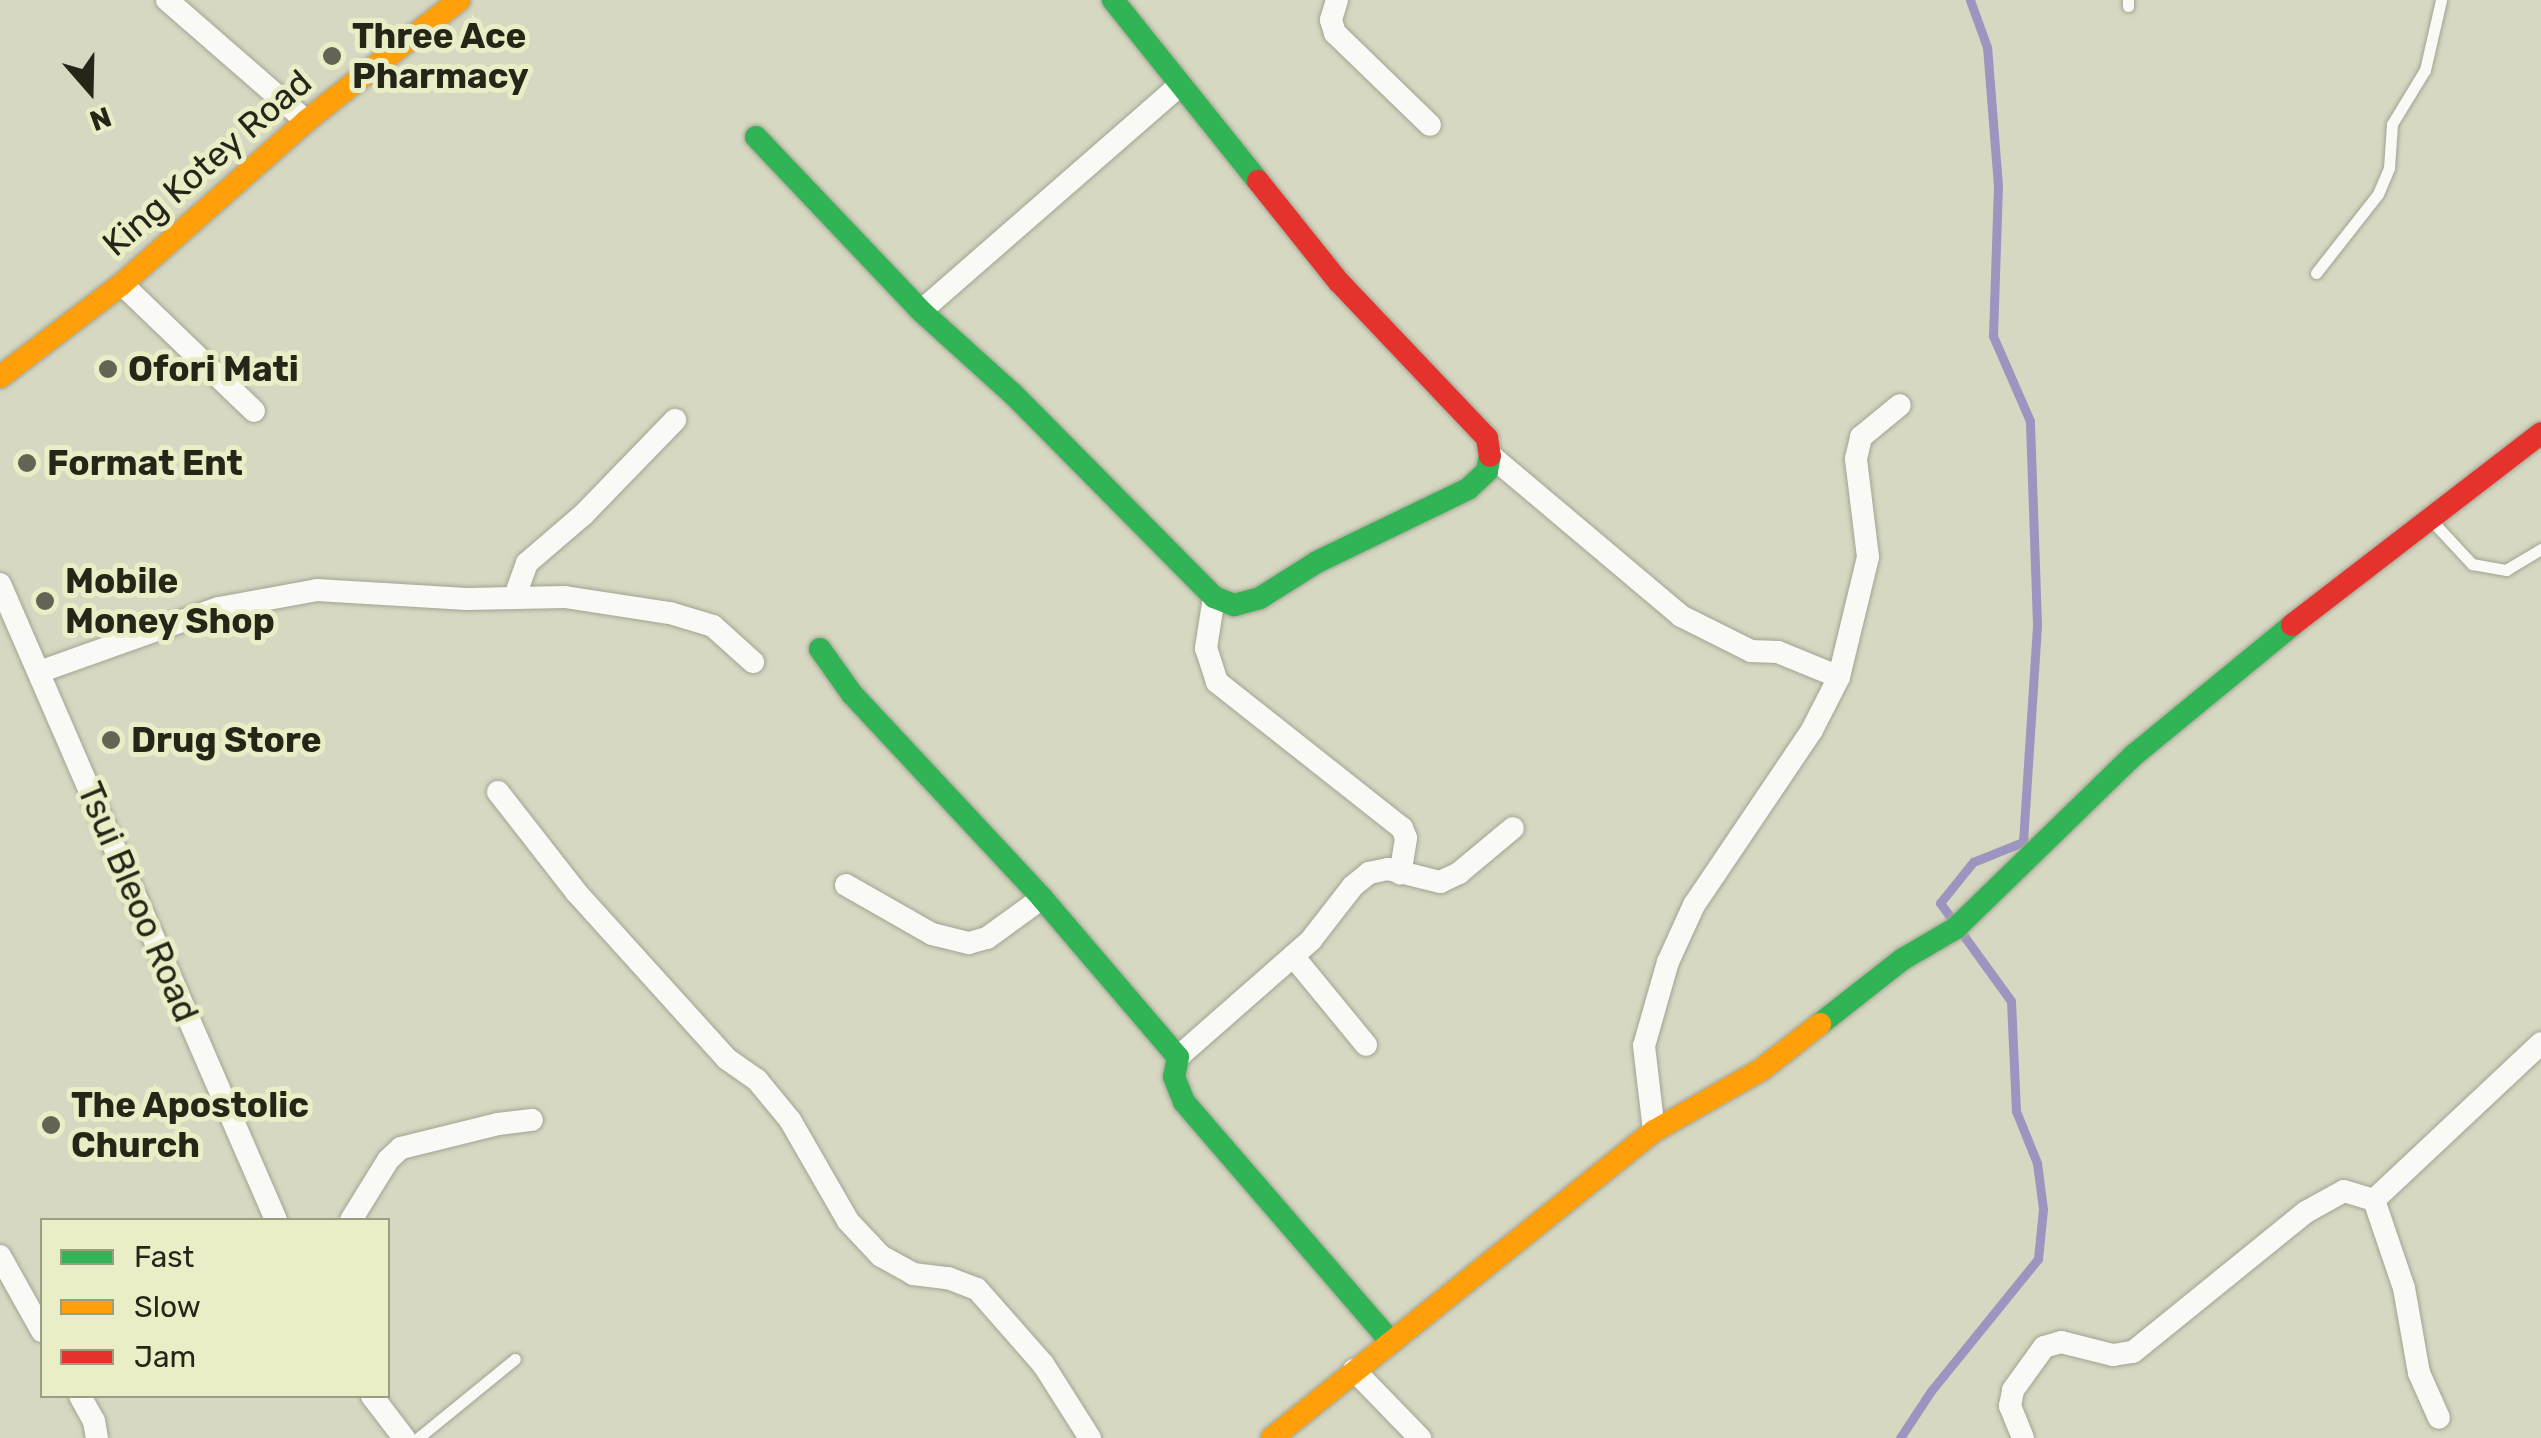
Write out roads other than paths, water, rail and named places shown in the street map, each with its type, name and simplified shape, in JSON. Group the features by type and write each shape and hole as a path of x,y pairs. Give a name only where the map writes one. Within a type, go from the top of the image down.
{"street":[{"path":"167,0 306,121"},
{"name":"King Kotey Road","path":"0,377 122,284 306,121 459,0"},
{"path":"756,137 921,311 1013,394 1214,597 1234,606 1260,598 1317,562 1468,489 1487,471 1490,455 1486,438 1339,282 1113,0"},
{"path":"1337,0 1331,20 1335,33 1430,125"},
{"path":"921,311 1180,85"},
{"path":"122,284 254,412"},
{"path":"1654,1130 1644,1046 1668,962 1700,894 1812,730 1839,677 1868,557 1856,460 1861,438 1900,405"},
{"path":"515,596 527,563 584,514 674,420"},
{"path":"1272,1438 1654,1130 1762,1070 1903,959 1956,928 2163,730 2234,669 2541,433"},
{"path":"1490,455 1680,616 1751,651 1778,652 1839,677"},
{"name":"Tsui Bleoo Road","path":"0,584 275,1218"},
{"path":"39,672 219,608 317,590 467,599 565,597 670,613 713,626 753,662"},
{"path":"1214,597 1206,648 1218,682 1402,828 1406,838 1400,874"},
{"path":"820,649 852,694 1042,898 1178,1057"},
{"path":"498,792 576,892 727,1059 757,1080 779,1107 848,1220 881,1256 913,1274 948,1278 976,1289 1042,1364 1090,1438"},
{"path":"1391,1342 1184,1102 1174,1077 1178,1057 1293,956 1370,873 1388,869 1440,882 1459,873 1513,828"},
{"path":"846,885 932,934 969,943 988,938 1042,898"},
{"path":"1293,956 1366,1045"},
{"path":"2374,1200 2541,1043"},
{"path":"353,1218 401,1148 498,1124 532,1120"},
{"path":"2024,1438 2010,1406 2013,1390 2044,1347 2061,1342 2113,1355 2134,1352 2306,1212 2344,1191 2374,1200"},
{"path":"2374,1200 2404,1288 2419,1374 2439,1418"},
{"path":"0,1256 40,1327"},
{"path":"1354,1370 1420,1438"},
{"path":"81,1398 94,1421 97,1438"},
{"path":"374,1398 404,1438"}],"lane":[{"path":"2316,272 2378,194 2390,168 2392,124 2425,70 2441,0"},
{"path":"2432,520 2472,564 2506,570 2541,549"},
{"path":"418,1438 515,1360"}],"waterway":[{"path":"1900,1438 1931,1391 2038,1259 2043,1209 2037,1163 2016,1111 2011,1001 1940,903 1973,862 2023,842 2037,624 2030,421 1993,336 1998,186 1987,47 1970,0"}],"place":[{"name":"Three Ace Pharmacy","path":"332,56"},
{"name":"Ofori Mati","path":"108,369"},
{"name":"Format Ent","path":"27,463"},
{"name":"Mobile Money Shop","path":"45,601"},
{"name":"Drug Store","path":"111,740"},
{"name":"The Apostolic Church","path":"51,1125"}]}
